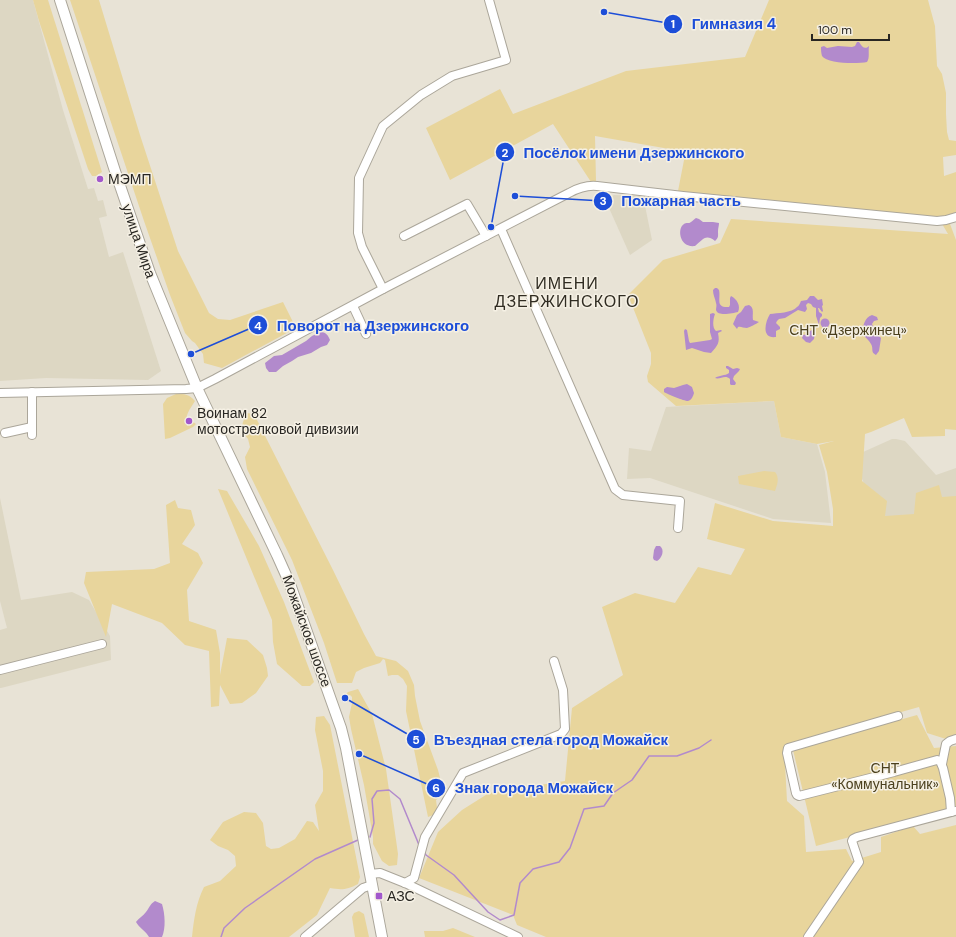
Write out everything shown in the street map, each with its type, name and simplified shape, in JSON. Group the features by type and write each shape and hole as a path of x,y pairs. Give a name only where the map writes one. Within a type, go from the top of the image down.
{"main road":[{"name":"улица Мира","path":"60,0 138,239 154,284 196,388"},
{"name":"Можайское шоссе","path":"196,388 277,555 290,584 311,640 344,741 382,937"}],"street":[{"path":"383,289 362,247 358,233 359,178 383,126 416,99 452,76 506,60 489,0"},
{"path":"0,393 196,388 572,191 594,185 683,196 908,219 942,221 956,217"},
{"path":"404,236 467,204 486,236"},
{"path":"501,229 615,489 623,495 680,501 678,528"},
{"path":"353,306 366,334"},
{"path":"5,433 32,431 32,392"},
{"path":"0,670 102,644"},
{"path":"405,883 414,878 425,838 464,773 561,734 565,729 563,690 554,661"},
{"path":"898,716 788,748 787,754 797,795 799,796 894,772 934,760 940,761 942,764"},
{"path":"808,937 859,862 852,841 853,839 953,811 942,764 946,744 956,739"},
{"path":"370,874 380,873 405,883 518,937"},
{"path":"305,937 363,888 372,885"}],"shaded area":[{"path":"0,0 33,0 63,110 88,189 94,188 98,201 103,200 107,216 99,218 109,257 123,252 161,371 148,380 46,378 0,381"},
{"path":"857,42 865,48 869,46 867,62 836,62 825,59 822,56 821,47 852,47 855,46"},
{"path":"614,195 643,196 652,240 630,255 605,199"},
{"path":"696,218 703,222 719,223 718,236 715,241 706,238 695,246 690,246 683,241 680,233 682,226 685,223 690,223"},
{"path":"715,288 719,290 720,304 725,307 729,307 731,296 738,303 738,312 726,314 717,312 713,292"},
{"path":"810,296 814,296 818,300 822,299 823,311 822,312 818,308 819,312 822,314 819,325 816,316 816,308 808,303 806,305 807,309 805,312 798,310 777,321 776,323 780,329 776,331 776,337 771,337 766,333 766,325 770,314 795,309 801,301 807,300"},
{"path":"749,305 753,309 753,320 759,322 747,328 738,327 737,329 733,324 737,315 745,306"},
{"path":"710,314 715,314 713,323 715,330 722,331 718,333 718,344 711,353 692,348 686,350 685,329 687,330 690,343 712,339 710,332"},
{"path":"872,315 877,317 878,320 874,321 872,324 876,334 881,338 879,351 876,355 873,353 872,346 868,340 862,334 863,325 869,316"},
{"path":"825,318 830,323 825,328 820,323"},
{"path":"812,330 815,333 814,339 810,343 806,342 802,338 803,335 808,334"},
{"path":"320,332 325,333 330,340 327,345 311,353 298,357 276,372 269,372 266,368 265,363 274,356 282,355"},
{"path":"726,366 733,369 740,369 733,379 736,383 735,385 730,384 730,379 728,378 715,378 729,373"},
{"path":"687,384 692,387 694,393 688,401 664,392 664,389 667,387 674,388"},
{"path":"774,401 781,437 817,444 825,472 831,523 773,519 650,478 627,479 629,448 651,451 666,407"},
{"path":"892,439 905,441 936,475 956,468 956,497 884,527 852,457"},
{"path":"0,498 21,600 72,592 89,600 110,636 111,660 0,688 0,630 7,628 0,601"},
{"path":"656,546 660,546 663,552 657,561 653,558"},
{"path":"155,901 162,904 163,908 165,925 162,937 149,937 136,922"}],"green space":[{"path":"33,0 48,0 102,172 96,176 92,176 88,169"},
{"path":"70,0 99,0 140,135 178,251 209,313 218,319 230,320 283,302 296,328 222,368 204,363 203,354 185,333 170,295"},
{"name":"СНТ «Дзержинец»","path":"769,0 928,0 935,26 937,66 942,74 946,93 947,132 949,140 956,141 956,155 943,157 944,176 956,172 956,212 947,216 956,240 956,430 945,429 945,436 912,437 904,418 865,434 862,481 887,501 885,516 914,514 916,493 939,485 942,497 956,496 956,737 946,739 927,733 919,707 784,745 787,801 804,816 806,852 846,849 852,861 881,852 881,837 913,826 920,834 956,825 956,937 546,937 517,925 513,915 419,878 438,832 462,810 489,793 565,781 572,708 623,675 602,607 635,593 675,603 698,567 731,575 745,549 707,539 715,503 773,521 833,526 833,509 827,472 819,445 834,441 817,444 781,437 774,401 676,406 648,382 647,376 651,364 651,353 628,295 663,260 720,243 731,219 948,234 938,217 678,191 685,155 681,151 595,136 596,181 591,182 553,124 450,180 426,128 500,89 513,114 626,71 745,57"},
{"path":"176,394 187,395 195,401 188,413 186,422 187,426 193,422 196,424 193,427 165,439 163,404 167,398"},
{"path":"247,413 254,414 376,656 396,661 408,671 414,685 420,721 438,770 444,793 436,800 437,808 433,815 428,817 406,711 407,686 403,679 398,675 388,676 385,660 383,659 380,663 356,672 352,683 337,683 324,643 292,560 247,469 245,457 250,447 248,439 241,430"},
{"path":"764,471 775,472 777,474 778,482 775,491 739,484 738,476"},
{"path":"218,489 227,491 259,546 284,602 314,682 310,686 302,686 277,664 273,642 272,620"},
{"path":"175,500 178,508 191,510 195,525 182,544 198,553 203,563 187,590 189,621 216,630 220,653 220,675 227,638 247,640 263,655 268,676 256,693 242,703 230,704 220,685 219,706 211,707 209,651 185,645 162,623 112,604 106,637 84,583 86,572 154,569 170,563 166,505"},
{"path":"358,689 372,714 386,769 398,854 397,865 389,866 382,861 373,844 364,785 349,717 352,697 350,695 345,695 348,692"},
{"name":"СНТ «Коммунальник»","path":"917,715 934,748 956,746 956,809 816,846 793,750"},
{"path":"324,716 330,725 360,877 358,884 344,889 330,888 317,915 289,937 192,937 197,905 204,887 220,881 236,866 235,856 228,850 218,846 210,840 223,822 244,812 256,813 263,823 266,846 271,849 279,848 295,839 307,821 313,822 319,831 315,805 323,791 323,771 315,730 316,717"},
{"path":"359,911 364,914 369,937 355,937 352,917 354,913"},
{"path":"453,928 475,937 425,937 424,931 443,931"}],"waterway":[{"path":"424,851 426,855 454,875 488,912 500,920 514,915 520,883 533,869 559,862 570,848 584,809 604,806 613,793 632,780 649,756 677,756 699,748 711,740"},
{"path":"370,837 374,823 372,799 377,791 389,790 400,799 419,845"},
{"path":"221,937 224,928 245,908 315,859 358,840"}],"place":[{"name":"Гимназия 4","path":"604,12"},
{"name":"МЭМП","path":"100,179"},
{"name":"Пожарная часть","path":"515,196"},
{"name":"Посёлок имени Дзержинского","path":"491,227"},
{"name":"Поворот на Дзержинского","path":"191,354"},
{"name":"Воинам 82 мотострелковой дивизии","path":"189,421"},
{"name":"Въездная стела город Можайск","path":"345,698"},
{"name":"Знак города Можайск","path":"359,754"},
{"name":"АЗС","path":"379,896"}],"district":[{"name":"ИМЕНИ ДЗЕРЖИНСКОГО","path":"567,292"}]}
